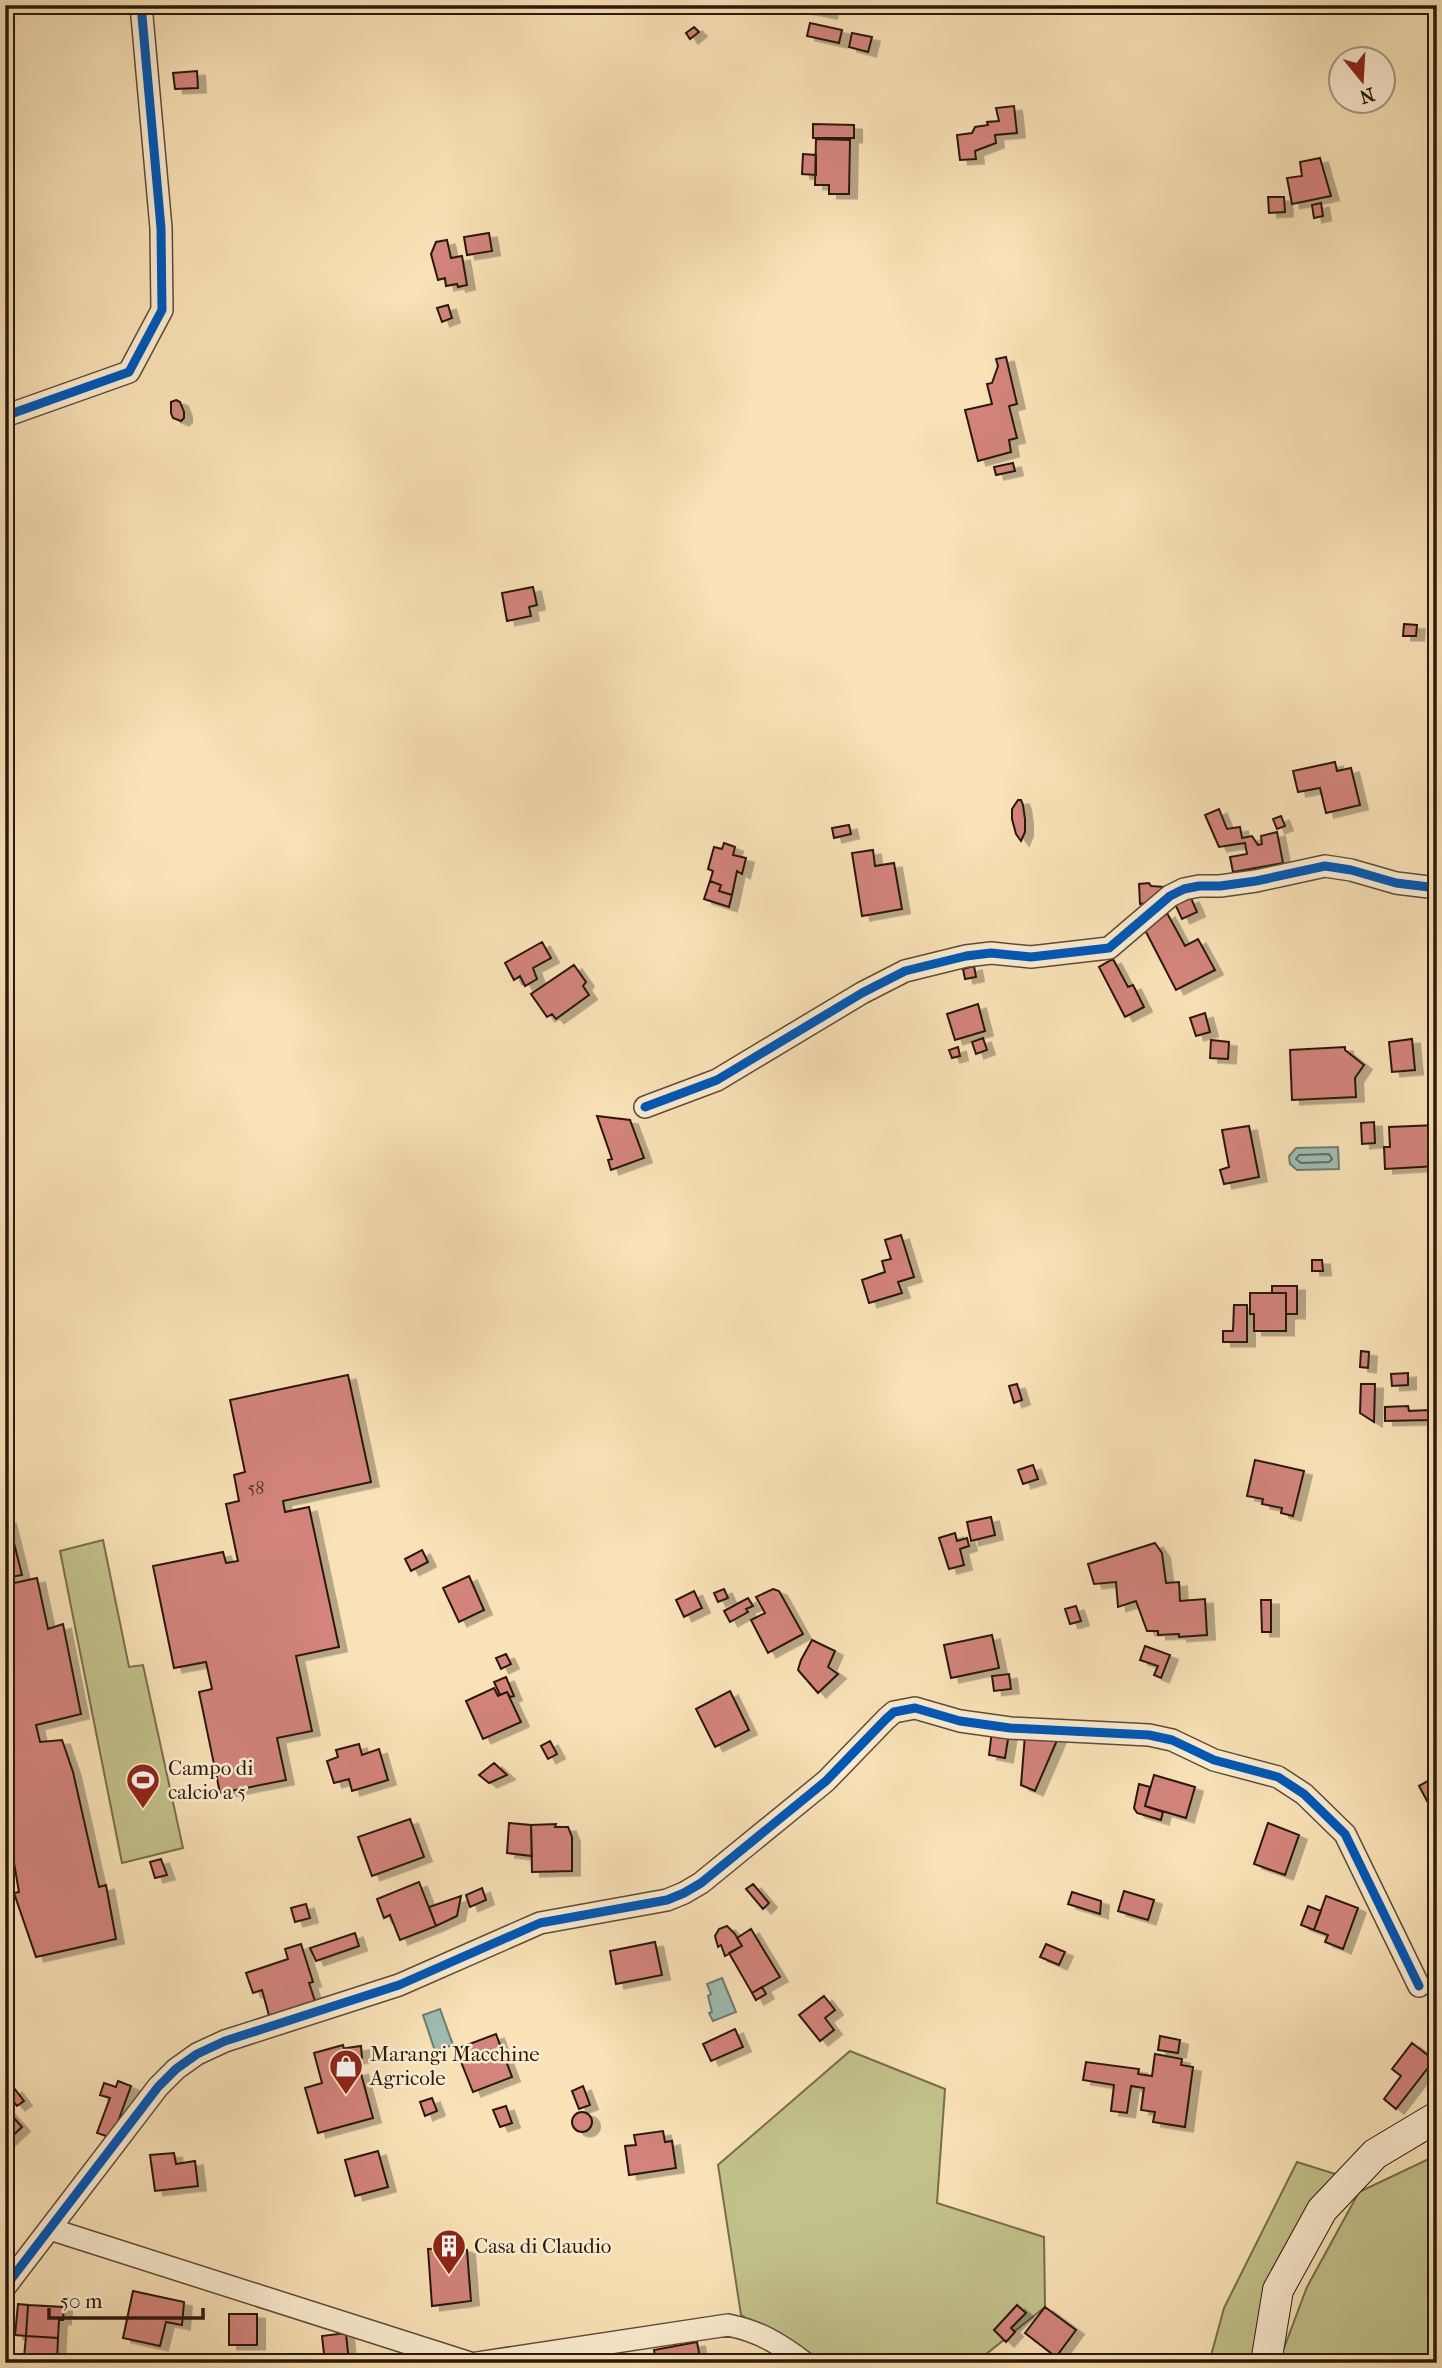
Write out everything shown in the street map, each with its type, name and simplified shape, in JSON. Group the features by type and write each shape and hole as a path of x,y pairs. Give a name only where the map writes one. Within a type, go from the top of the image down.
{"street":[{"path":"5,416 129,372 162,310 161,228 141,5"},
{"path":"645,1107 717,1080 862,993 905,971 927,964 991,953 1031,957 1109,948 1170,896 1184,889 1256,881 1325,866 1351,870 1396,883 1437,888"},
{"path":"5,2287 158,2087 176,2069 197,2054 225,2041 399,1985 540,1923 667,1900 684,1893 701,1883 826,1781 886,1719 894,1712 906,1708 915,1708 960,1721 1010,1728 1161,1737 1214,1760 1266,1772 1292,1784 1345,1834 1419,1986"},
{"path":"1266,2363 1278,2290 1322,2210 1375,2154 1437,2118"},
{"path":"50,2229 470,2363"},
{"path":"477,2363 728,2325 762,2334 805,2363"}],"shaded area":[{"path":"103,1540 129,1667 143,1665 183,1848 122,1863 60,1551"},
{"path":"850,2051 945,2089 937,2203 1044,2237 1045,2307 975,2363 821,2363 741,2315 718,2165"},
{"path":"1437,2151 1437,2363 1282,2363 1281,2356 1307,2287 1359,2192 1429,2159"},
{"path":"1297,2162 1345,2177 1308,2225 1268,2363 1209,2363 1224,2308"}],"water":[{"path":"1338,1147 1339,1169 1297,1170 1290,1164 1289,1156 1296,1148"},
{"path":"722,1978 736,2012 713,2021 709,2013 712,2012 708,1996 711,1994 707,1984"},
{"path":"440,2009 453,2045 435,2051 423,2015"}],"building":[{"path":"803,5 831,5 829,14 802,9"},
{"path":"810,23 842,30 839,43 807,36"},
{"path":"694,27 699,32 690,39 686,33"},
{"path":"852,33 872,37 868,52 849,47"},
{"path":"197,71 198,88 175,89 173,73"},
{"path":"1014,106 1017,133 995,135 996,143 975,151 976,159 960,160 957,135 972,133 975,127 988,125 987,122 999,121 996,108"},
{"path":"813,124 854,125 854,138 813,138"},
{"path":"816,139 850,140 849,194 829,194 829,185 815,185"},
{"path":"803,154 816,155 816,175 802,174"},
{"path":"1320,158 1331,196 1292,204 1287,178 1302,176 1300,162"},
{"path":"1268,197 1284,197 1285,212 1269,213"},
{"path":"1321,203 1323,216 1314,218 1312,205"},
{"path":"489,233 492,251 467,255 464,237"},
{"path":"447,240 451,258 462,256 467,285 446,286 445,278 438,280 431,254 436,242"},
{"path":"448,305 452,318 442,322 437,308"},
{"path":"1006,357 1017,404 1009,406 1017,438 1009,440 1011,452 978,461 965,410 992,404 987,384 992,383 998,366 996,359"},
{"path":"171,402 180,402 184,412 181,421 173,418 171,413"},
{"path":"1013,463 1015,471 996,475 994,467"},
{"path":"533,587 537,605 529,607 531,616 507,621 502,593"},
{"path":"1404,624 1417,625 1416,636 1403,636"},
{"path":"1335,762 1337,771 1351,768 1360,805 1326,813 1320,788 1298,792 1293,771"},
{"path":"1018,800 1021,800 1023,805 1025,819 1025,832 1021,841 1012,819 1012,809"},
{"path":"1219,809 1227,829 1240,827 1242,838 1252,836 1258,845 1262,844 1261,836 1277,832 1283,863 1233,872 1230,857 1247,854 1245,843 1219,847 1205,815"},
{"path":"1281,816 1285,826 1277,829 1273,819"},
{"path":"849,825 851,834 834,838 832,828"},
{"path":"724,843 735,847 733,855 746,858 742,874 737,871 732,895 719,891 721,885 710,881 713,871 708,869 714,847 722,849"},
{"path":"873,850 875,866 894,863 902,909 862,916 852,853"},
{"path":"710,881 721,885 719,891 732,895 729,907 704,899"},
{"path":"1149,883 1151,886 1166,887 1150,903 1140,904 1139,884"},
{"path":"1191,898 1197,912 1182,919 1175,904"},
{"path":"1167,913 1185,946 1198,939 1215,970 1176,990 1145,930"},
{"path":"542,942 551,958 533,968 537,979 525,986 520,976 514,980 505,963"},
{"path":"1113,959 1128,987 1133,985 1144,1007 1125,1017 1099,967"},
{"path":"574,965 586,982 583,986 589,995 556,1019 552,1014 547,1017 531,994"},
{"path":"974,966 976,977 965,979 963,969"},
{"path":"978,1004 985,1031 955,1040 947,1014"},
{"path":"1205,1013 1210,1032 1196,1036 1190,1018"},
{"path":"983,1038 987,1050 976,1054 972,1042"},
{"path":"1412,1039 1415,1070 1392,1072 1389,1042"},
{"path":"1211,1040 1229,1042 1228,1059 1210,1058"},
{"path":"958,1047 960,1056 952,1058 949,1050"},
{"path":"1345,1047 1345,1050 1364,1065 1355,1078 1356,1097 1292,1100 1290,1050"},
{"path":"597,1116 630,1120 644,1158 611,1170 608,1160 612,1159"},
{"path":"1374,1122 1375,1143 1362,1144 1361,1123"},
{"path":"1437,1125 1437,1166 1385,1169 1384,1147 1390,1147 1389,1127"},
{"path":"1249,1126 1259,1177 1224,1184 1220,1170 1229,1167 1222,1130"},
{"path":"901,1235 914,1277 898,1282 902,1293 869,1303 862,1280 885,1272 882,1261 891,1259 885,1240"},
{"path":"1312,1260 1322,1260 1323,1271 1312,1271"},
{"path":"1272,1286 1297,1286 1297,1314 1286,1314 1286,1293 1272,1293"},
{"path":"1250,1293 1286,1293 1286,1331 1254,1331 1254,1314 1250,1314"},
{"path":"1234,1305 1247,1305 1247,1342 1223,1342 1223,1331 1233,1331"},
{"path":"1361,1351 1369,1352 1368,1368 1360,1367"},
{"path":"1408,1373 1408,1385 1392,1386 1391,1374"},
{"path":"348,1375 371,1482 283,1501 285,1512 309,1507 339,1647 296,1656 312,1731 277,1738 286,1780 220,1793 199,1692 212,1689 206,1662 174,1668 153,1566 223,1552 226,1563 238,1561 226,1504 239,1501 234,1475 245,1472 230,1400"},
{"path":"1017,1384 1022,1400 1014,1403 1009,1386"},
{"path":"1361,1384 1375,1384 1374,1422 1360,1413"},
{"path":"1408,1406 1409,1411 1429,1410 1429,1420 1385,1421 1385,1407"},
{"path":"1255,1460 1304,1471 1293,1516 1281,1513 1282,1508 1262,1504 1263,1499 1247,1496"},
{"path":"1033,1465 1038,1479 1023,1484 1018,1470"},
{"path":"991,1517 995,1535 971,1541 967,1522"},
{"path":"8,1519 22,1575 5,1578 5,1520"},
{"path":"955,1533 957,1541 967,1538 969,1546 960,1549 964,1565 949,1569 939,1538"},
{"path":"1155,1543 1162,1553 1166,1583 1179,1582 1180,1601 1205,1599 1207,1635 1179,1637 1179,1634 1158,1635 1158,1631 1147,1631 1136,1601 1118,1607 1116,1582 1094,1584 1088,1564"},
{"path":"422,1550 428,1562 411,1571 405,1559"},
{"path":"469,1576 484,1610 459,1622 443,1588"},
{"path":"37,1578 48,1629 63,1624 81,1714 36,1725 40,1742 62,1740 73,1772 99,1887 106,1885 116,1939 36,1957 14,1893 19,1892 5,1822 5,1585"},
{"path":"724,1589 728,1598 718,1602 714,1593"},
{"path":"773,1589 779,1591 803,1634 768,1653 751,1620 765,1613 756,1597"},
{"path":"694,1591 702,1608 684,1617 676,1600"},
{"path":"748,1598 753,1606 730,1622 724,1611"},
{"path":"1261,1600 1271,1600 1271,1632 1262,1632"},
{"path":"1076,1606 1081,1621 1070,1624 1065,1609"},
{"path":"992,1635 999,1668 951,1678 944,1645"},
{"path":"812,1640 835,1651 828,1667 838,1674 818,1693 798,1670"},
{"path":"1145,1646 1170,1655 1161,1678 1154,1675 1158,1666 1140,1660"},
{"path":"506,1654 511,1664 501,1669 496,1658"},
{"path":"1009,1674 1011,1689 994,1691 992,1676"},
{"path":"506,1677 514,1696 510,1697 507,1692 500,1695 494,1682"},
{"path":"494,1688 498,1696 507,1692 521,1722 483,1739 466,1701"},
{"path":"730,1691 749,1730 715,1747 696,1709"},
{"path":"992,1731 1009,1733 1005,1758 989,1755"},
{"path":"1025,1735 1058,1738 1035,1791 1021,1785"},
{"path":"550,1741 557,1754 548,1759 541,1746"},
{"path":"359,1744 362,1755 379,1749 388,1780 352,1791 349,1779 334,1783 327,1761 338,1757 336,1750"},
{"path":"494,1763 507,1775 489,1783 479,1775"},
{"path":"1154,1775 1195,1787 1186,1818 1145,1806"},
{"path":"1437,1776 1437,1810 1433,1812 1419,1786"},
{"path":"1139,1784 1150,1787 1145,1806 1163,1812 1161,1820 1137,1813 1134,1808"},
{"path":"410,1819 424,1857 372,1876 358,1837"},
{"path":"509,1823 531,1825 532,1856 507,1853"},
{"path":"1268,1823 1299,1835 1285,1875 1254,1864"},
{"path":"556,1824 555,1827 568,1827 572,1837 572,1871 532,1872 531,1825"},
{"path":"161,1859 167,1875 155,1878 150,1862"},
{"path":"419,1882 436,1926 400,1940 390,1915 384,1918 377,1899"},
{"path":"753,1884 769,1903 763,1909 746,1889"},
{"path":"482,1888 486,1900 470,1907 466,1895"},
{"path":"1124,1891 1154,1900 1148,1920 1118,1911"},
{"path":"1072,1892 1101,1901 1100,1914 1068,1904"},
{"path":"461,1896 457,1916 436,1926 429,1907"},
{"path":"1326,1896 1358,1908 1343,1949 1325,1942 1328,1935 1314,1930"},
{"path":"306,1904 310,1918 295,1922 291,1908"},
{"path":"1308,1906 1321,1911 1314,1930 1301,1925"},
{"path":"727,1926 742,1946 725,1956 721,1945 718,1947 715,1936 719,1929"},
{"path":"751,1929 780,1977 752,1993 729,1953 742,1946 737,1938"},
{"path":"355,1933 359,1946 316,1961 310,1948"},
{"path":"655,1942 662,1975 616,1984 610,1951"},
{"path":"301,1944 313,1982 309,1983 316,2004 270,2019 262,1990 253,1993 246,1973 288,1959 285,1949"},
{"path":"1046,1944 1065,1952 1059,1965 1040,1957"},
{"path":"762,1987 766,1994 756,2000 752,1993"},
{"path":"824,1996 835,2010 825,2018 834,2030 820,2041 799,2015"},
{"path":"735,2029 743,2047 711,2061 703,2044"},
{"path":"496,2034 512,2077 473,2092 456,2049"},
{"path":"1160,2036 1180,2040 1178,2053 1158,2050"},
{"path":"1412,2043 1434,2060 1396,2109 1384,2099 1401,2076 1392,2069"},
{"path":"343,2045 351,2073 360,2070 373,2118 318,2133 305,2088 322,2083 314,2053"},
{"path":"361,2046 362,2058 348,2060 346,2048"},
{"path":"1155,2054 1182,2059 1181,2065 1193,2067 1185,2127 1153,2122 1155,2112 1141,2110 1144,2088 1131,2086 1127,2113 1111,2111 1114,2085 1083,2080 1086,2062 1139,2069 1138,2074 1152,2076"},
{"path":"118,2081 131,2086 112,2138 97,2133 110,2098 100,2095 104,2083 116,2087"},
{"path":"583,2086 590,2105 579,2109 572,2091"},
{"path":"14,2088 24,2101 17,2106 7,2094"},
{"path":"432,2098 437,2111 425,2116 420,2102"},
{"path":"506,2106 512,2123 500,2127 493,2110"},
{"path":"5,2108 22,2127 5,2143"},
{"path":"582,2112 589,2115 592,2122 589,2129 582,2132 575,2129 572,2122 575,2115"},
{"path":"663,2131 665,2142 672,2141 676,2168 629,2175 625,2146 636,2145 634,2135"},
{"path":"378,2151 388,2187 355,2196 345,2160"},
{"path":"174,2153 176,2164 195,2161 198,2186 155,2191 150,2155"},
{"name":"Casa di Claudio","path":"428,2249 467,2250 471,2301 432,2306"},
{"path":"133,2291 184,2302 182,2325 166,2322 160,2346 123,2338"},
{"path":"18,2304 28,2305 26,2336 15,2335"},
{"path":"28,2305 64,2307 63,2320 59,2320 58,2338 26,2336"},
{"path":"1017,2305 1026,2313 1011,2328 1015,2332 1006,2342 994,2330"},
{"path":"1045,2307 1076,2330 1056,2357 1025,2333"},
{"path":"229,2314 257,2314 257,2345 229,2345"},
{"path":"346,2333 349,2363 325,2363 322,2336"},
{"path":"26,2336 58,2338 57,2361 24,2358"},
{"path":"697,2342 701,2363 656,2363 654,2350"}],"cycle path":[{"path":"5,416 129,372 162,310 161,228 141,5"},
{"path":"645,1107 717,1080 862,993 905,971 966,956 991,953 1031,957 1109,948 1170,896 1184,889 1256,881 1325,866 1351,870 1396,883 1437,888"},
{"path":"5,2287 158,2087 176,2069 197,2054 225,2041 399,1985 540,1923 667,1900 684,1893 701,1883 826,1781 894,1712 915,1708 960,1721 1010,1728 1149,1735 1172,1740 1214,1760 1278,1777 1304,1794 1345,1834 1419,1986"}],"place":[{"name":"Campo di calcio a 5","path":"143,1810"},
{"name":"Marangi Macchine Agricole","path":"346,2096"},
{"name":"Casa di Claudio","path":"449,2276"}]}
